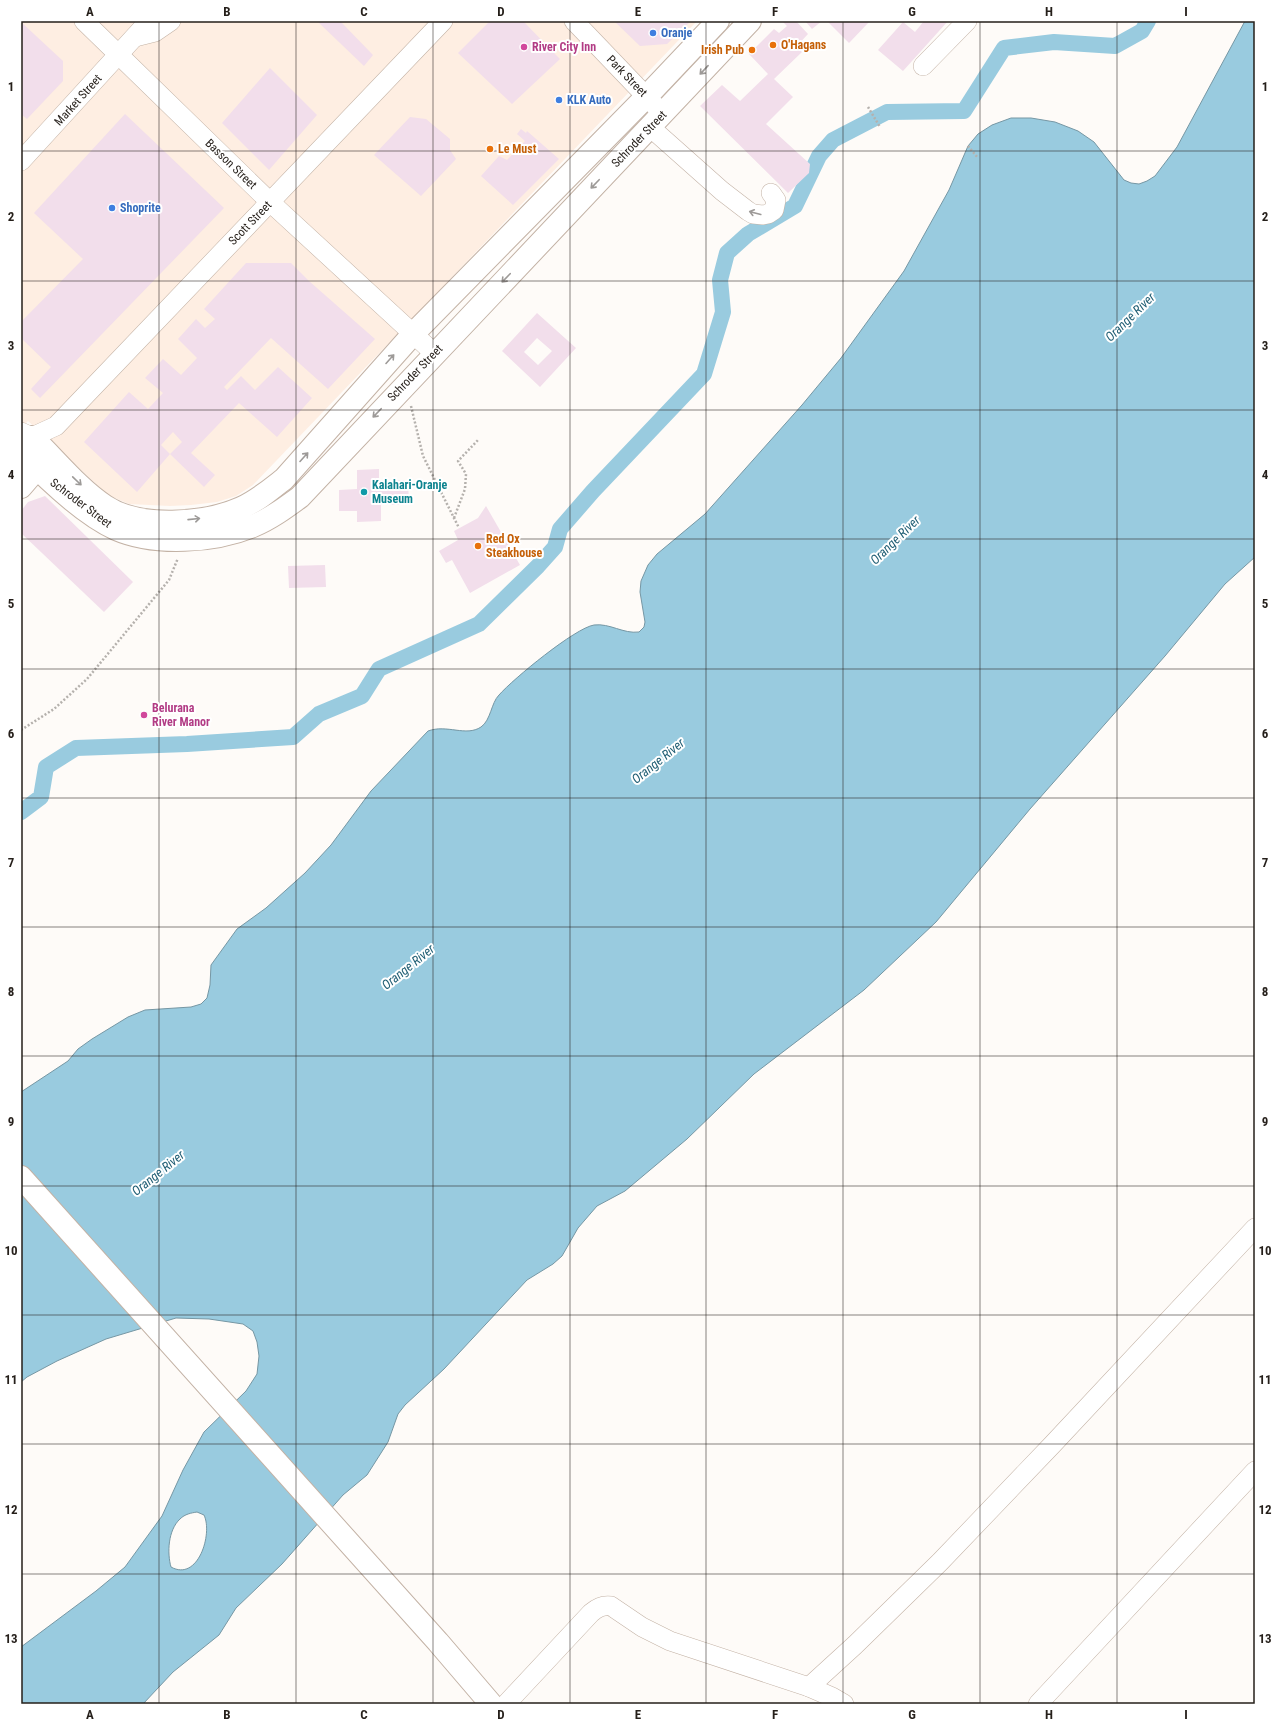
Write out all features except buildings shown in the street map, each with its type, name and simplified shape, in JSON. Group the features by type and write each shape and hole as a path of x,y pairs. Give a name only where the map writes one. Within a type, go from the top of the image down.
{"highway":[{"name":"Schroder Street","path":"43,461 117,513 132,518 172,521 196,520 220,515 240,508 262,497 284,479 413,334 647,96 718,21"},
{"name":"Schroder Street","path":"24,443 43,461 94,516 116,529 137,536 178,540 196,539 253,526 276,514 300,497 434,353 750,21"},
{"name":"Scott Street","path":"21,487 43,461"},
{"path":"21,1178 438,1642 491,1704"}],"street":[{"name":"Basson Street","path":"84,21 270,202 434,353"},
{"name":"Market Street","path":"21,162 149,21"},
{"path":"134,38 146,36 155,32 171,21"},
{"name":"Scott Street","path":"24,443 56,426 443,21"},
{"name":"Park Street","path":"574,21 647,96 656,121 722,192 753,214 766,215 774,210 776,200 772,193"},
{"path":"923,66 967,21"},
{"name":"Scott Street","path":"43,461 56,426"},
{"path":"808,1687 855,1645 940,1562 1052,1445 1255,1228"},
{"path":"1038,1704 1255,1471"},
{"path":"506,1704 591,1613 598,1607 607,1606 611,1606 642,1627 670,1641 808,1687 844,1704"}],"path":[{"path":"869,109 880,128"},
{"path":"968,146 978,158"},
{"path":"409,399 423,456 460,528"},
{"path":"454,518 465,489 466,474 458,461 478,439"}],"shaded area":[{"path":"21,21 697,21 253,485 236,496 217,502 170,506 129,504 108,495 28,421 21,428"}],"water":[{"name":"Orange River","path":"1245,21 1255,21 1255,557 1225,584 1165,656 1030,809 936,922 864,990 754,1074 687,1139 625,1191 597,1206 578,1228 562,1256 553,1264 527,1280 444,1369 405,1405 398,1414 388,1442 367,1475 343,1495 282,1564 236,1608 219,1635 173,1672 143,1704 21,1704 21,1647 96,1591 125,1567 162,1516 183,1470 204,1432 246,1391 257,1374 259,1356 257,1342 253,1331 243,1324 209,1319 176,1318 106,1339 57,1361 27,1377 21,1382 21,1092 68,1061 78,1049 92,1039 128,1017 145,1010 191,1007 201,1004 207,998 210,985 211,965 237,929 266,908 305,873 331,845 371,791 428,731 442,729 469,731 481,727 487,720 496,698 506,688 559,644 585,628 600,625 639,632 644,627 645,622 640,592 641,581 648,565 657,554 705,514 802,405 841,358 904,271 949,190 968,146 978,134 992,125 1011,118 1031,118 1055,122 1078,131 1094,142 1124,180 1139,184 1155,176 1177,147","holes":["197,1512 204,1515 206,1523 205,1544 196,1562 189,1568 181,1570 171,1567 169,1549 171,1535 176,1524 182,1517 188,1514"]}],"waterway":[{"path":"21,812 41,797 46,767 76,748 187,744 293,737 319,714 362,696 379,669 479,624 538,566 555,547 560,529 593,491 704,374 723,312 720,280 727,253 748,234 795,206 819,156 833,140 887,112 964,111 1004,48 1054,42 1115,46 1142,31 1148,21"}],"place":[{"name":"Oranje","path":"653,33"},
{"name":"O'Hagans","path":"773,45"},
{"name":"River City Inn","path":"524,47"},
{"name":"Irish Pub","path":"752,50"},
{"name":"KLK Auto","path":"559,100"},
{"name":"Le Must","path":"490,149"},
{"name":"Shoprite","path":"112,208"},
{"name":"Kalahari-Oranje Museum","path":"364,492"},
{"name":"Red Ox Steakhouse","path":"478,546"},
{"name":"Belurana River Manor","path":"144,715"}]}
